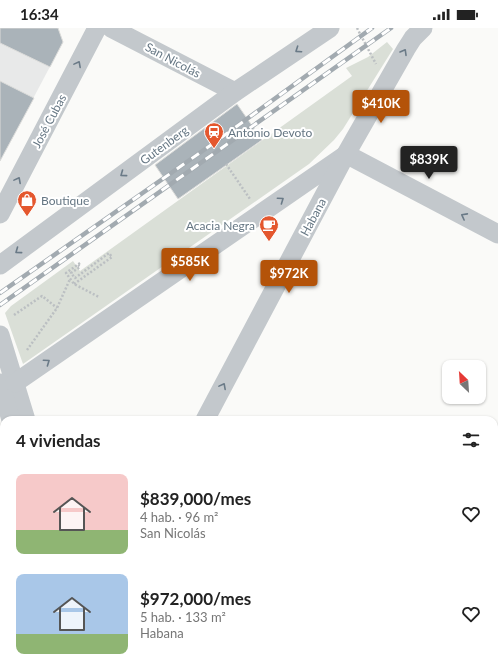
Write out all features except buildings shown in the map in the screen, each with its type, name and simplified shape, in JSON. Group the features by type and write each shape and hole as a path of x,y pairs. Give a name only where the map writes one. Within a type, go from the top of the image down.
{"street":[{"name":"José Cubas","path":"0,214 97,28"},
{"name":"San Nicolás","path":"112,28 235,92"},
{"name":"Gutenberg","path":"0,265 235,92 330,28"},
{"path":"384,74 423,28"},
{"name":"Habana","path":"207,416 346,154 384,74"},
{"path":"7,383 248,223 346,154 498,234"},
{"path":"0,335 11,416"},
{"path":"7,383 24,416"}],"path":[{"path":"356,28 384,74"},
{"path":"226,164 254,204"},
{"path":"74,284 112,257 110,253 74,278 71,273 80,267 79,264 66,273 74,284 99,297"},
{"path":"27,351 56,308 70,279"},
{"path":"14,315 42,296 56,308"}],"shaded area":[{"path":"0,28 58,28 63,42 0,161"},
{"path":"387,42 393,49 343,129 334,140 309,164 23,364 5,313 11,306 73,261 80,271 352,76 346,68 368,57"}],"railway":[{"path":"0,293 211,145 372,28"},
{"path":"0,305 391,28"}],"place":[{"name":"Antonio Devoto","path":"214,149"},
{"name":"Boutique","path":"27,217"},
{"name":"Acacia Negra","path":"269,242"}]}
